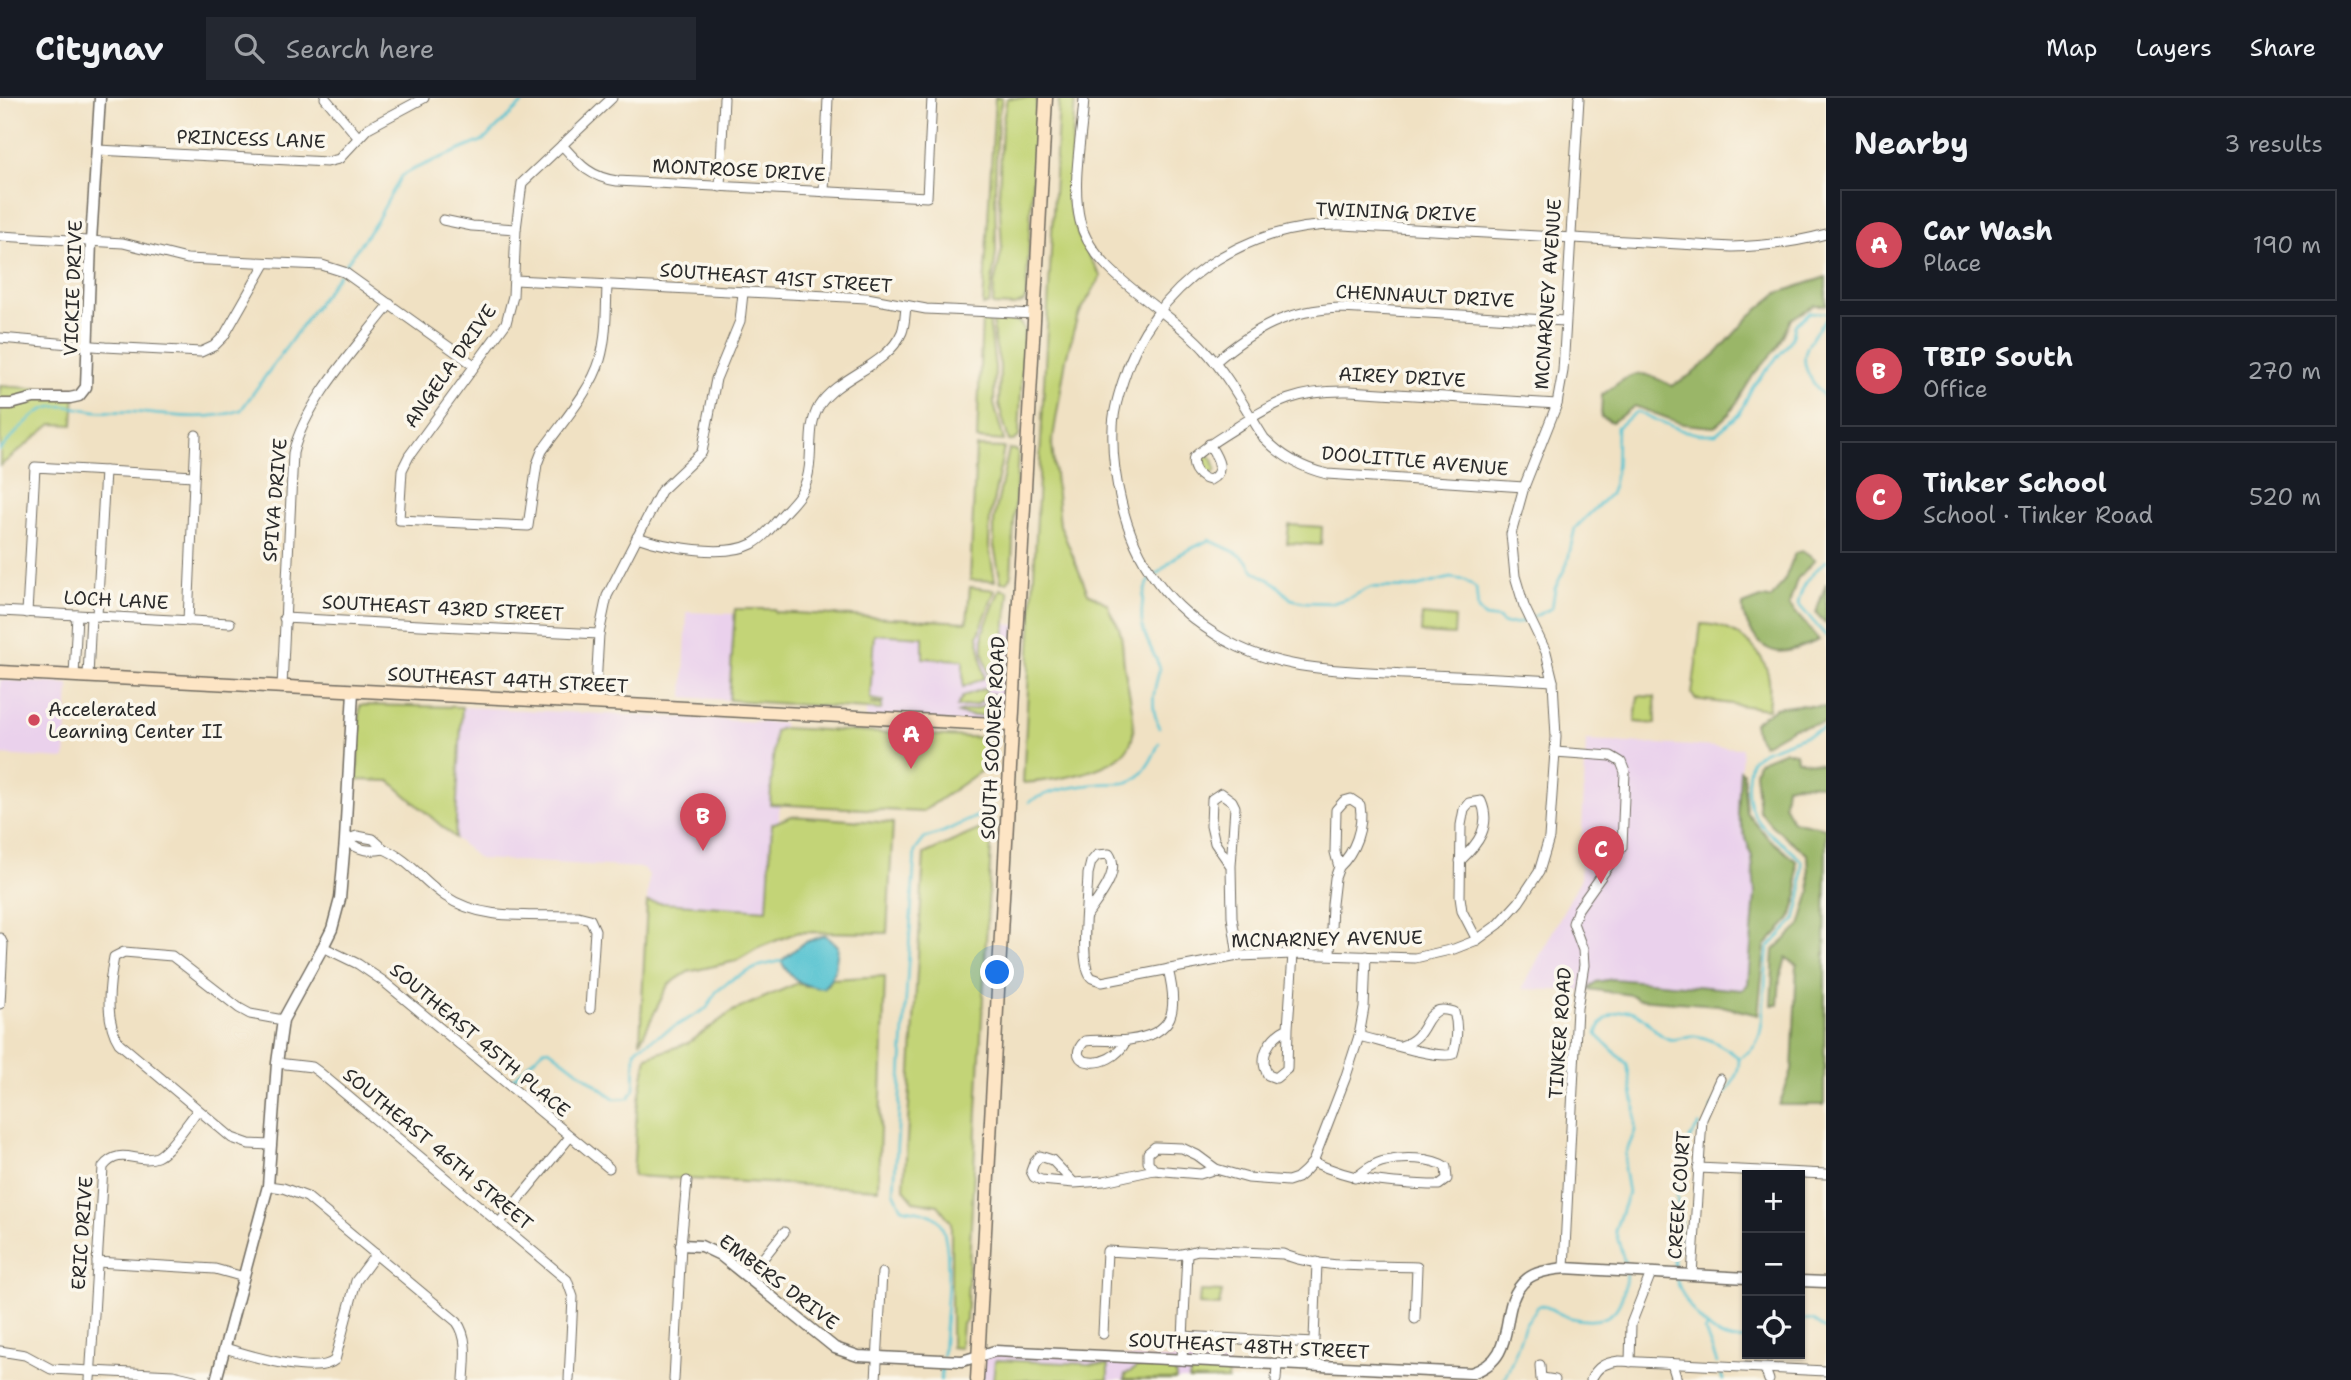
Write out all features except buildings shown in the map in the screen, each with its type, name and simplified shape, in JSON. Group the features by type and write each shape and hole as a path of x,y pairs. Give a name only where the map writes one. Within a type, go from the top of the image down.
{"main road":[{"name":"SOUTH SOONER ROAD","path":"977,1380 1046,98"},
{"name":"SOUTHEAST 44TH STREET","path":"0,672 1013,726"}],"street":[{"name":"VICKIE DRIVE","path":"0,404 34,398 70,398 79,396 86,387 100,98"},
{"path":"324,98 358,137"},
{"name":"PRINCESS LANE","path":"98,150 327,162 339,159 368,128 424,98"},
{"name":"ANGELA DRIVE","path":"607,285 601,359 594,376 542,451 530,498 528,526 399,520 402,470 409,456 506,324 512,309 516,229 522,183 612,98"},
{"path":"720,187 724,98"},
{"path":"824,192 828,98"},
{"name":"MONTROSE DRIVE","path":"562,145 589,172 604,180 927,197 932,98"},
{"name":"DOOLITTLE AVENUE","path":"1084,98 1078,203 1086,238 1112,272 1161,309 1215,362 1273,448 1314,471 1338,475 1524,487"},
{"name":"MCNARNEY AVENUE","path":"1087,915 1084,954 1086,968 1091,977 1102,982 1238,957 1330,954 1415,958 1454,949 1476,940 1499,924 1519,902 1539,872 1549,838 1555,752 1553,681 1546,652 1524,606 1515,576 1511,534 1524,487 1557,404 1563,371 1578,98"},
{"path":"443,220 472,226 516,229"},
{"name":"TWINING DRIVE","path":"1553,681 1318,669 1279,663 1247,651 1207,630 1174,603 1151,574 1125,522 1115,479 1112,426 1126,368 1137,344 1178,287 1222,255 1270,234 1300,227 1343,225 1732,247 1768,246 1826,234"},
{"path":"0,236 123,243 187,259 322,265 344,272 474,365"},
{"path":"0,338 201,352 224,336 265,264"},
{"name":"SOUTHEAST 41ST STREET","path":"515,280 867,298 926,309 1035,314"},
{"path":"595,704 599,634 607,596 660,491 702,452 716,379 740,321 743,293"},
{"name":"SPIVA DRIVE","path":"282,687 293,453 298,430 320,396 390,304"},
{"path":"637,537 673,546 714,550 739,549 754,543 800,495 810,465 813,419 820,405 833,390 895,344 902,331 906,306"},
{"name":"CHENNAULT DRIVE","path":"1215,362 1260,328 1279,319 1318,309 1341,308 1565,321"},
{"name":"AIREY DRIVE","path":"1209,444 1282,400 1329,391 1557,404"},
{"path":"188,621 196,435"},
{"path":"27,612 35,467 194,476"},
{"path":"88,676 105,471"},
{"name":"LOCH LANE","path":"0,611 230,623"},
{"path":"74,676 77,615"},
{"name":"SOUTHEAST 43RD STREET","path":"284,618 599,634"},
{"path":"76,637 90,638"},
{"path":"216,1380 268,1186 277,1063 283,1020 323,947 340,899 353,691"},
{"name":"TINKER ROAD","path":"1555,752 1611,756 1621,762 1625,772 1622,848 1578,909 1573,923 1583,950 1584,965 1577,1008 1564,1268"},
{"path":"1231,866 1215,843 1211,826 1210,805 1220,793 1232,801 1235,807 1231,866 1232,917 1238,957"},
{"path":"1330,954 1335,878 1358,835 1360,806 1351,799 1344,801 1336,810 1335,852 1339,867"},
{"path":"1461,861 1474,849 1485,827 1486,818 1481,801 1469,803 1464,810 1459,879 1462,911 1476,940"},
{"path":"345,840 357,836 373,839 442,895 476,912 578,916 590,919 595,930 590,1009"},
{"path":"366,838 366,850"},
{"path":"345,840 358,850 384,849"},
{"path":"1097,855 1109,855 1113,859 1113,870 1087,915 1091,862 1097,855"},
{"path":"0,938 3,944 0,1004"},
{"name":"SOUTHEAST 45TH PLACE","path":"323,947 358,964 383,981 610,1168"},
{"path":"271,1145 239,1142 119,1043 110,1020 113,962 117,954 124,952 172,956 239,1008 250,1014 283,1020"},
{"path":"1288,1028 1270,1041 1264,1060 1264,1069 1268,1075 1276,1078 1287,1069 1293,954"},
{"path":"1154,1170 1148,1162 1148,1153 1155,1147 1182,1148 1216,1169 1248,1178 1288,1181 1297,1178 1313,1162 1359,1036 1364,1008 1366,956"},
{"path":"1126,1041 1120,1051 1100,1062 1087,1063 1079,1052 1085,1041 1126,1041 1165,1027 1173,1011 1174,997 1168,969"},
{"path":"1359,1036 1401,1046 1447,1056 1452,1054 1455,1046 1457,1021 1454,1012 1436,1012 1415,1042 1401,1046"},
{"name":"SOUTHEAST 46TH STREET","path":"277,1063 312,1068 318,1072 567,1280 573,1297 569,1380"},
{"name":"CREEK COURT","path":"1692,1275 1702,1119 1720,1079"},
{"name":"ERIC DRIVE","path":"90,1376 103,1167 118,1156 159,1156 198,1110"},
{"path":"500,1223 570,1137"},
{"path":"1313,1162 1355,1178 1368,1181 1439,1185 1447,1179 1446,1167 1438,1161 1429,1160 1384,1161 1355,1178"},
{"path":"1698,1168 1826,1174"},
{"path":"1074,1183 1104,1181 1154,1170 1200,1174 1216,1169"},
{"path":"674,1380 687,1181"},
{"path":"268,1186 283,1188 307,1197 451,1317 463,1332 466,1342 464,1380"},
{"path":"748,1277 784,1232"},
{"name":"EMBERS DRIVE","path":"681,1245 701,1246 711,1250 835,1348 858,1356 962,1361 978,1356"},
{"path":"1102,1334 1107,1251 1176,1255 1198,1250 1283,1254 1317,1262 1417,1267 1415,1319"},
{"path":"1182,1360 1187,1252"},
{"path":"225,1348 278,1363 306,1366 332,1364 356,1281 376,1254"},
{"path":"97,1262 215,1269 244,1277"},
{"path":"1313,1366 1317,1262"},
{"path":"1564,1268 1742,1278"},
{"name":"SOUTHEAST 48TH STREET","path":"978,1356 995,1351 1313,1366 1454,1377 1483,1369 1497,1357 1505,1342 1511,1306 1527,1279 1540,1272 1564,1268"},
{"path":"876,1380 882,1273"},
{"path":"1630,1362 1631,1324 1651,1273"},
{"path":"1805,1281 1826,1282"},
{"path":"1183,1336 1314,1343"},
{"path":"0,1351 25,1355 51,1369 90,1376 173,1375 194,1380"},
{"path":"1591,1380 1598,1368 1608,1363 1630,1362 1826,1371"},
{"path":"1672,1364 1677,1380"},
{"path":"1276,1380 1277,1365"},
{"path":"1540,1365 1542,1379 1555,1380"},
{"path":"1765,1369 1769,1380"}],"shaded area":[{"path":"687,612 735,614 729,700 683,697"},
{"path":"870,616 1019,625 1013,725 866,718"},
{"name":"Accelerated Learning Center II","path":"0,680 69,684 65,759 0,755"},
{"path":"462,707 783,723 775,911 647,902 649,875 643,868 479,859 455,838"},
{"path":"1586,741 1742,748 1738,815 1752,857 1755,894 1748,984 1742,990 1659,982 1587,991 1522,989 1580,880"},
{"path":"995,1351 1229,1362 1228,1380 977,1380 978,1356"}],"green space":[{"path":"995,98 1002,98 998,117 995,185 996,253 989,304 983,306"},
{"path":"1007,98 1037,98 1026,296 1024,302 1015,306 993,305 994,285 1002,249 999,194 1002,126"},
{"path":"1059,98 1075,98 1068,204 1082,245 1101,276 1077,318 1066,359 1052,444 1060,525 1088,593 1108,604 1119,628 1132,706 1133,735 1124,752 1099,768 1050,780 1023,783"},
{"path":"1826,277 1826,305 1815,305 1791,319 1777,348 1754,374 1730,413 1714,427 1683,424 1635,406 1612,422 1601,417 1602,395 1621,381 1642,374 1672,386 1692,374 1717,353 1750,316 1778,293"},
{"path":"982,317 989,320 995,368 994,404 1004,441 977,439"},
{"path":"993,319 1019,322 1024,329 1019,437 1013,441 1009,441 999,405 1000,365"},
{"path":"0,386 75,391 73,425 52,424 0,466"},
{"path":"976,447 1004,448 990,518 989,546 995,581 970,580"},
{"path":"1009,449 1018,453 1011,577 1007,582 1001,582 994,546 994,519"},
{"path":"1202,454 1213,459 1216,469 1213,473 1206,474 1198,461"},
{"path":"1289,525 1322,527 1321,545 1287,543"},
{"path":"1802,551 1815,560 1797,579 1789,605 1819,640 1800,648 1774,651 1758,641 1751,631 1743,605 1761,598 1771,599 1785,579 1795,553"},
{"path":"1826,583 1826,624 1816,613"},
{"path":"970,587 995,590 978,636 984,678 963,687 963,660 923,658 923,637 874,634 870,699 883,703 870,704 882,705 881,710 729,700 735,609 774,609 775,612 967,622"},
{"path":"1000,589 1008,591 1009,596 1000,671 989,676 983,653 983,632"},
{"path":"1422,615 1455,618 1454,635 1421,633"},
{"path":"1701,624 1724,628 1754,648 1766,668 1769,680 1768,709 1695,699 1692,694"},
{"path":"986,688 981,702 973,706 957,707 963,696"},
{"path":"990,694 993,694 991,707 994,712 976,716 957,713 981,707"},
{"path":"1638,696 1655,697 1656,724 1635,722"},
{"path":"360,705 462,707 455,838 390,781 357,780"},
{"path":"1798,705 1826,707 1826,723 1793,728 1763,745 1756,734 1754,723 1775,708"},
{"path":"782,728 989,738 988,766 922,812 770,804 775,731"},
{"path":"1785,751 1796,753 1797,760 1826,765 1826,785 1786,786 1784,804 1792,821 1826,828 1824,1105 1779,1105 1792,1071 1797,964 1786,958 1780,978 1778,1005 1771,1005 1774,950 1800,926 1810,892 1808,855 1771,825 1759,810 1755,772 1758,762"},
{"path":"1740,770 1743,772 1746,812 1767,837 1796,861 1798,894 1791,918 1765,946 1758,1015 1718,1005 1637,999 1632,995 1588,989 1596,982 1613,979 1742,990 1748,984 1755,894 1752,857 1738,815"},
{"path":"791,816 893,823 887,933 798,932 760,947 736,961 688,972 668,985 640,1042 647,902 767,910 772,824"},
{"path":"985,827 992,827 966,1320 962,1324 960,1348 951,1347 951,1222 938,1205 914,1201 904,1189 924,854"},
{"path":"885,976 878,1189 633,1176 637,1109 647,1057 688,1043 733,1011 798,983 805,986 827,985 831,979"},
{"path":"1200,1291 1222,1292 1219,1306 1199,1305"},
{"path":"995,1361 1108,1365 1108,1380 993,1380"},
{"path":"1138,1367 1175,1369 1176,1380 1124,1380 1125,1375"},
{"path":"1191,1369 1228,1371 1228,1380 1189,1380"}],"water":[{"path":"825,935 838,946 833,974 823,988 803,984 789,973 781,961 803,943"}],"waterway":[{"path":"343,268 376,222 401,176 484,140 528,98"},
{"path":"0,450 35,415 54,407 188,417 215,416 241,410 339,274"},
{"path":"1533,617 1552,608 1555,588 1567,564 1575,528 1610,494 1616,469 1617,427 1637,412 1681,430 1716,434 1739,414 1753,386 1793,336 1795,325 1810,312 1826,313"},
{"path":"1826,319 1810,341 1805,359 1810,377 1826,399"},
{"path":"1156,575 1178,555 1209,540 1237,553 1255,572 1275,583 1291,599 1333,603 1371,587 1412,588 1450,578 1465,580 1476,588 1478,610 1485,617 1499,619 1504,624 1519,623 1527,619"},
{"path":"1826,561 1808,580 1798,604 1826,636"},
{"path":"1151,579 1143,597 1142,620 1160,668 1154,698 1154,712 1159,728"},
{"path":"1739,1058 1752,1049 1759,1037 1768,948 1795,920 1801,896 1802,862 1764,828 1752,811 1748,792 1751,760 1764,751 1826,728"},
{"path":"1029,802 1071,788 1130,782 1146,769 1159,743"},
{"path":"943,1356 948,1264 943,1230 938,1220 931,1215 902,1208 894,1192 915,851 925,838 991,810"},
{"path":"513,1079 543,1050 549,1049 615,1099 629,1098 634,1090 635,1051 639,1047 707,1008 716,992 731,980 760,966 781,961"},
{"path":"1626,1267 1615,1230 1628,1193 1624,1169 1626,1153 1635,1131 1635,1107 1627,1064 1599,1037 1599,1027 1605,1019 1614,1014 1632,1011 1669,1039 1702,1037 1739,1058"},
{"path":"1711,1108 1734,1079 1739,1058"},
{"path":"1674,1272 1674,1254 1678,1245 1682,1214 1678,1209 1677,1194 1690,1138 1699,1125"},
{"path":"1503,1380 1525,1324 1536,1308 1541,1305 1568,1317 1585,1320 1606,1317 1618,1305 1625,1286 1626,1273"},
{"path":"1676,1278 1686,1300 1703,1322 1724,1337 1742,1339"},
{"path":"1805,1320 1813,1321 1826,1330"},
{"path":"1708,1327 1705,1331 1717,1363"},
{"path":"941,1380 942,1362"},
{"path":"1719,1369 1723,1380"}],"place":[{"name":"Accelerated Learning Center II","path":"34,720"},
{"name":"Car Wash","path":"911,769"},
{"name":"TBIP South","path":"703,851"},
{"name":"Tinker School","path":"1601,884"}]}
